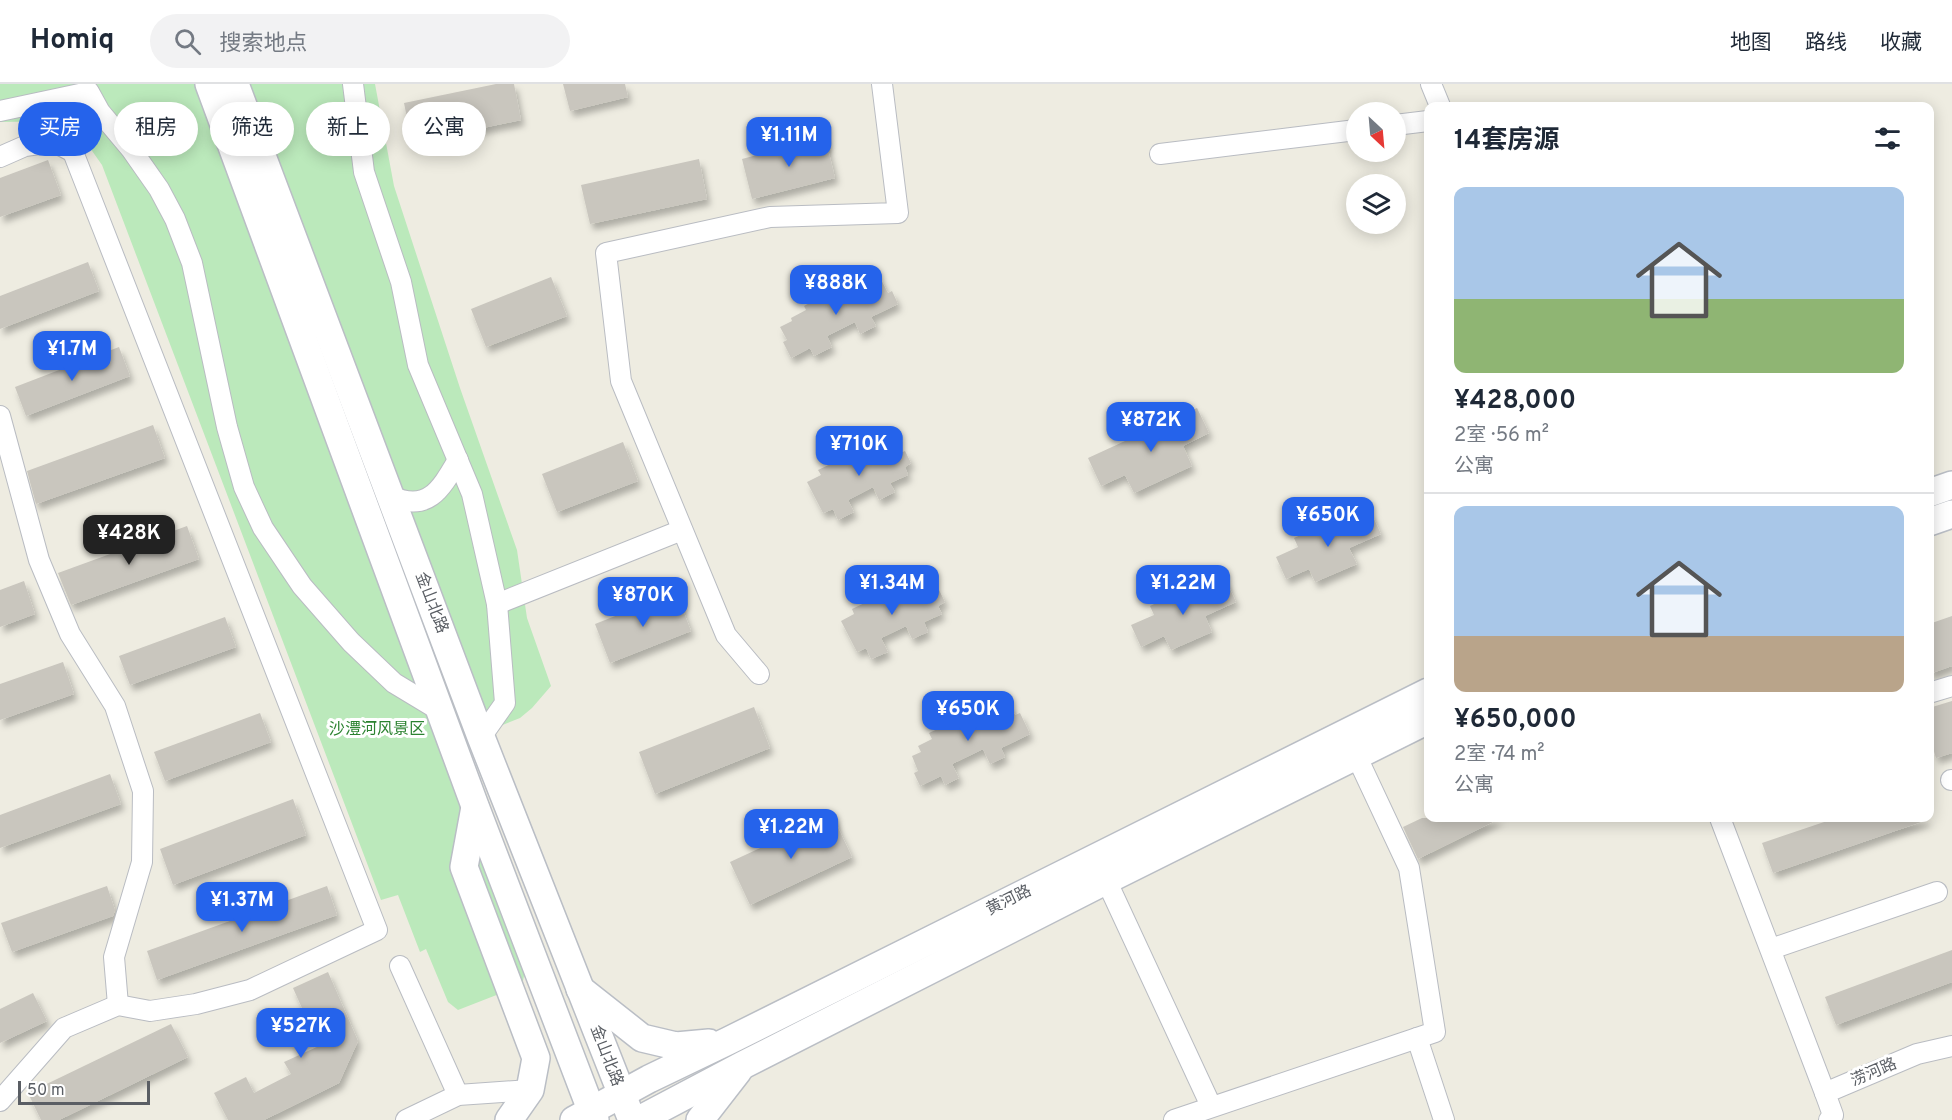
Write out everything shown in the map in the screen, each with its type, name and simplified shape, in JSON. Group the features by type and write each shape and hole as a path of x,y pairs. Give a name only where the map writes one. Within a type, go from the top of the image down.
{"main road":[{"name":"金山北路","path":"208,84 442,712 587,1117"},
{"name":"金山北路","path":"235,84 481,737 632,1120"},
{"path":"1934,491 1952,485"},
{"path":"1934,520 1952,514"},
{"name":"黄河路","path":"639,1120 1424,694"},
{"name":"黄河路","path":"587,1117 621,1094 728,1041 1424,722"},
{"path":"475,806 464,867 536,1058 530,1090 509,1120"},
{"path":"580,989 642,1038 676,1046 728,1041"},
{"path":"700,1120 743,1065"}],"street":[{"path":"353,84 364,171 401,282 418,365 472,494 497,604 504,703 481,737"},
{"path":"759,674 726,635 621,381 606,253 770,217 898,213 882,84"},
{"path":"1431,84 1438,102"},
{"path":"0,111 92,88 100,112 131,149 159,189 175,219 192,263 227,427 244,487 263,528 302,586 351,642 394,683 442,712"},
{"path":"1406,124 1424,121"},
{"path":"1160,154 1346,131"},
{"path":"0,157 25,146 54,142 73,152 377,930 250,990 196,1004 150,1011 118,1005 64,1028 0,1101"},
{"path":"0,416 39,560 70,634 115,706 143,791 142,862 114,957 118,1005"},
{"path":"391,496 407,503 431,497 444,483 458,460"},
{"path":"497,604 682,530"},
{"path":"1934,691 1952,686"},
{"path":"1174,1120 1435,1032 1409,868 1356,754"},
{"path":"1722,822 1772,949 1833,1115 1829,1120"},
{"path":"1101,869 1211,1106"},
{"path":"1772,949 1937,892"},
{"path":"400,966 458,1095"},
{"path":"1417,1038 1444,1120"},
{"name":"涝河路","path":"1825,1093 1917,1054 1952,1046"},
{"path":"406,1120 458,1095 530,1090"}],"green space":[{"name":"沙澧河风景区","path":"0,84 375,84 378,102 306,102 306,156 388,156 394,186 460,388 517,550 527,618 551,686 520,718 445,748 526,967 522,985 458,1010 448,1002 426,949 420,952 398,895 381,900 102,165 96,156 102,156 102,102 18,102 18,122 0,122"}],"building":[{"path":"496,84 514,84 521,120 486,127 486,102 409,102"},
{"path":"563,84 625,84 628,97 570,111"},
{"path":"825,137 835,178 752,199 742,159"},
{"path":"699,159 707,199 590,224 581,185"},
{"path":"48,160 61,195 0,217 0,178"},
{"path":"88,262 99,291 0,329 0,296"},
{"path":"551,277 567,316 486,347 471,309"},
{"path":"880,278 888,293 892,291 898,304 871,317 876,326 860,334 855,322 827,336 832,347 814,356 810,348 791,358 783,342 787,340 780,327 806,310 804,306 849,282 852,288 870,279 872,282"},
{"path":"119,347 130,376 26,416 15,387"},
{"path":"1197,408 1209,433 1183,446 1192,466 1134,493 1125,475 1101,486 1088,458"},
{"path":"153,425 165,458 36,504 27,471"},
{"path":"892,440 898,454 905,451 911,463 905,467 908,475 890,483 895,492 879,500 873,487 848,500 854,512 838,520 833,509 823,513 807,482 821,475 818,470 873,444 875,448"},
{"path":"623,442 638,481 557,512 542,474"},
{"path":"1371,513 1381,534 1349,548 1357,564 1315,582 1309,569 1286,579 1276,557 1298,547 1294,538 1343,516 1347,524"},
{"path":"187,526 199,559 71,605 58,573"},
{"path":"925,580 931,593 939,590 945,602 938,606 942,614 924,622 928,632 912,639 906,626 881,638 888,652 871,659 866,648 857,652 841,621 854,614 852,609 906,583 908,587"},
{"path":"24,581 35,614 0,627 0,590"},
{"path":"1226,581 1236,602 1205,616 1212,632 1171,650 1164,636 1141,647 1131,625 1154,615 1150,606 1198,583 1202,592"},
{"path":"676,592 691,631 610,663 595,624"},
{"path":"1952,616 1952,666 1934,672 1934,622"},
{"path":"225,617 236,647 130,685 119,656"},
{"path":"63,662 74,694 0,720 0,684"},
{"path":"1952,701 1952,753 1936,758 1934,751 1934,706"},
{"path":"999,705 1001,709 1010,705 1015,715 1020,713 1030,734 1001,748 1005,757 990,764 983,749 952,764 959,778 945,785 941,776 920,786 914,773 918,771 912,756 921,752 918,746 932,739 929,733 978,710 980,714"},
{"path":"754,707 770,748 655,794 639,752"},
{"path":"260,713 271,742 165,781 154,752"},
{"path":"110,774 121,804 0,848 0,815"},
{"path":"293,799 306,835 173,885 160,849"},
{"path":"832,815 852,857 750,905 730,862"},
{"path":"1422,818 1424,822 1493,822 1418,859 1403,827"},
{"path":"1824,822 1921,822 1773,873 1762,843"},
{"path":"107,886 115,910 113,916 12,952 1,923"},
{"path":"327,886 337,915 157,980 147,951"},
{"path":"1952,950 1952,982 1836,1025 1825,997"},
{"path":"328,972 358,1041 339,1083 264,1120 228,1120 214,1093 246,1077 254,1093 291,1074 284,1062 319,1046 293,988"},
{"path":"33,993 47,1021 0,1043 0,1009"},
{"path":"171,1024 188,1057 59,1120 41,1120 28,1093"}]}
